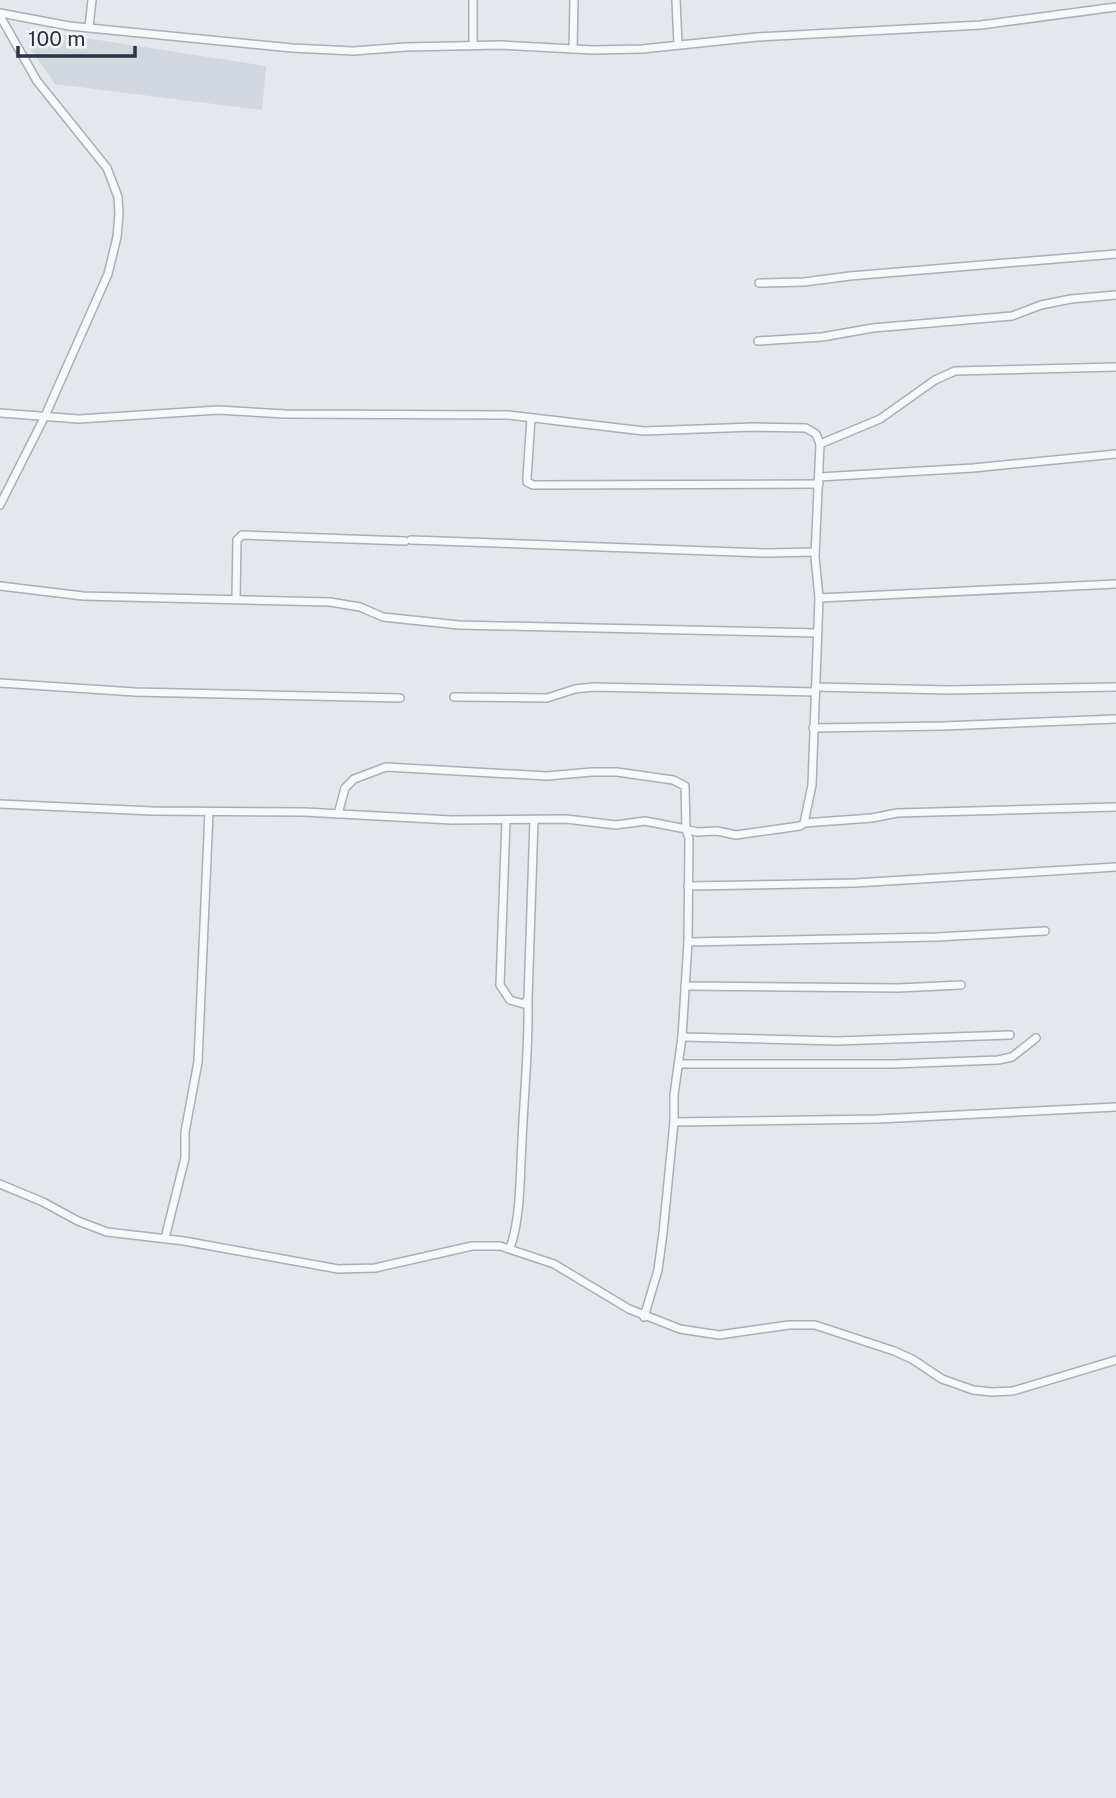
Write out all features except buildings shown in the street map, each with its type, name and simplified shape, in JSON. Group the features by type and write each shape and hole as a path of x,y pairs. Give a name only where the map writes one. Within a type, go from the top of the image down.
{"street":[{"path":"89,27 92,0"},
{"path":"473,0 473,45"},
{"path":"573,48 574,0"},
{"path":"676,0 678,45"},
{"path":"0,14 49,23 310,50 353,51 473,45 615,50 757,37 981,24 1116,7"},
{"path":"0,14 37,81 107,168 118,197 117,237 108,274 45,416 0,505"},
{"path":"759,283 804,282 850,275 1116,254"},
{"path":"758,341 822,337 873,328 1012,316 1033,307 1071,299 1116,295"},
{"path":"820,444 880,419 935,380 955,371 1116,366"},
{"path":"0,412 90,419 218,410 285,414 508,415 644,432 754,427 806,428 816,434 820,444 815,552 819,598 812,785 804,823"},
{"path":"531,418 527,482 533,485 819,480 1116,454"},
{"path":"236,598 237,540 242,535 766,553 815,552"},
{"path":"819,598 1116,584"},
{"path":"0,586 83,596 330,601 360,607 383,617 459,625 817,634"},
{"path":"0,683 135,692 400,698"},
{"path":"454,697 547,698 575,689 593,687 949,690 1116,687"},
{"path":"813,728 1116,719"},
{"path":"338,814 345,788 354,779 386,767 547,776 617,772 681,782 686,792 686,829 689,839 688,942 682,1037 658,1270 644,1317"},
{"path":"0,804 338,814 443,820 566,820 616,825 645,821 697,832 717,831 744,835 758,830 800,826 804,823 872,818 897,813 1116,807"},
{"path":"165,1238 185,1158 184,1132 198,1062 209,811"},
{"path":"506,820 501,988 510,1000 521,1004 528,1001"},
{"path":"510,1248 514,1237 519,1188 528,1062 534,820"},
{"path":"688,886 855,883 1116,867"},
{"path":"688,942 937,937 1045,931"},
{"path":"685,986 898,988 961,985"},
{"path":"682,1037 837,1041 1010,1035"},
{"path":"680,1064 882,1064 998,1060 1015,1055 1036,1038"},
{"path":"674,1122 878,1119 1116,1107"},
{"path":"0,1184 43,1202 78,1222 107,1232 165,1238 319,1266 358,1270 403,1263 472,1246 510,1248 564,1269 644,1317 680,1329 719,1335 789,1325 815,1325 894,1351 956,1385 992,1392 1031,1387 1116,1360"}],"shaded area":[{"path":"28,29 266,66 262,110 55,84 29,47"}]}
